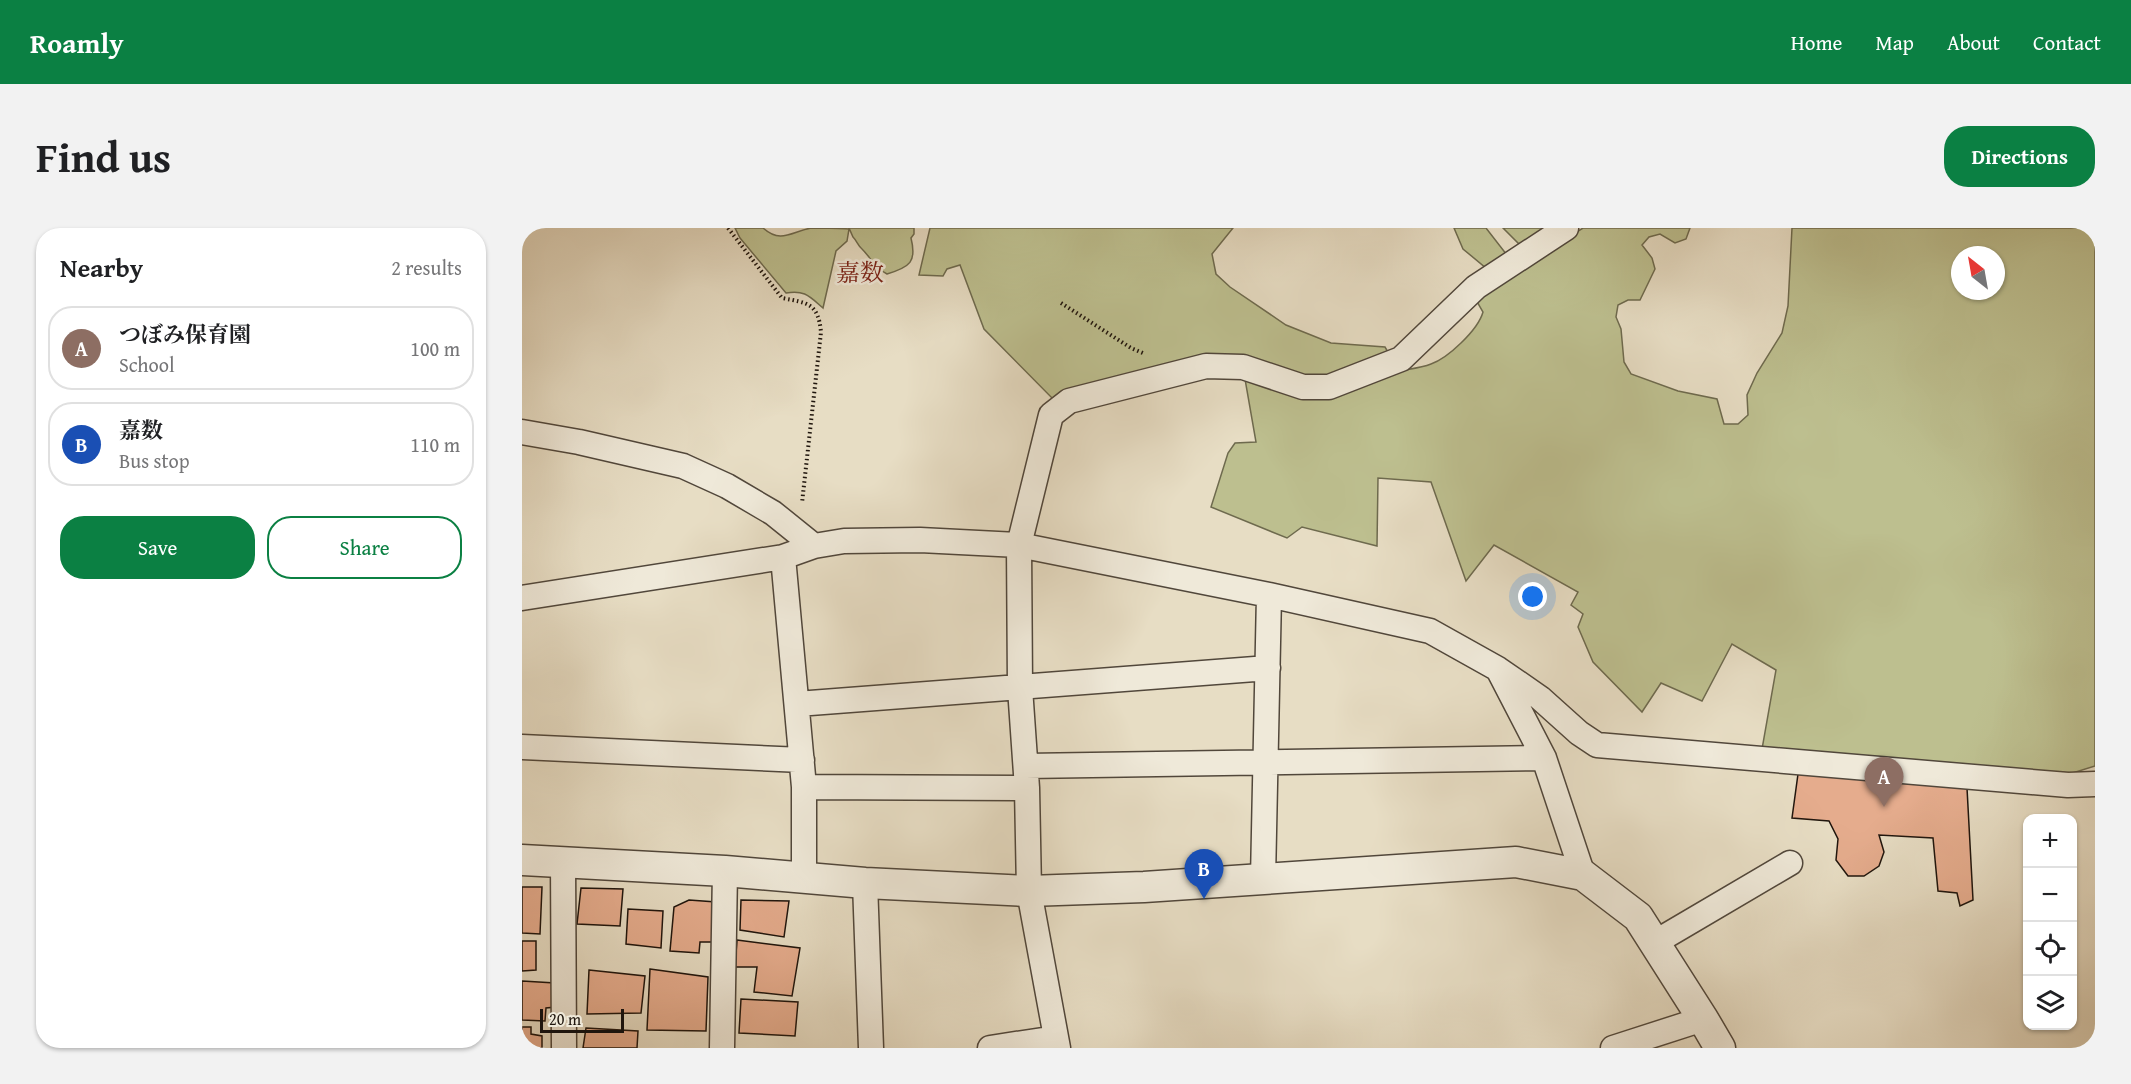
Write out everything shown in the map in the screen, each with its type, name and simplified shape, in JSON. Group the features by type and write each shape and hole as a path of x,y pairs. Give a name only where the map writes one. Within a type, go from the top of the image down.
{"street":[{"path":"990,1048 1057,1043 1029,891 1026,777 1020,688 1019,544 1051,415 1069,401 1206,366 1243,367 1303,387 1329,387 1401,359 1476,286 1566,228"},
{"path":"522,432 579,442 683,466 727,486 774,513 807,540"},
{"path":"522,598 783,557 807,540 920,540 1019,544 1269,595 1430,631 1498,669 1540,698 1579,733 1597,745 2068,785 2095,784"},
{"path":"783,557 804,787 804,879"},
{"path":"1263,879 1269,595"},
{"path":"797,704 1268,668"},
{"path":"1498,669 1544,758 1582,874"},
{"path":"522,747 802,760"},
{"path":"804,787 1026,777 1267,762 1544,758"},
{"path":"522,860 725,871 865,883 1029,891 1144,888 1516,862 1582,874 1638,917 1720,1048"},
{"path":"563,861 564,1048"},
{"path":"1654,943 1790,863"},
{"path":"722,1048 725,871"},
{"path":"865,883 871,1048"},
{"path":"1613,1048 1703,1019"}],"path":[{"path":"728,228 782,298 807,303 816,310 819,319 821,332 807,540"},
{"path":"1061,303 1131,348 1185,372"}],"green space":[{"path":"735,228 763,228 769,233 781,236 811,228 849,229 847,241 836,251 823,308 806,295 798,292 786,293 740,238"},
{"path":"849,228 914,228 911,238 913,253 910,262 901,269 887,274 883,272 859,246"},
{"path":"930,228 1233,228 1212,254 1216,274 1230,287 1286,325 1331,343 1385,347 1399,371 1431,364 1454,350 1469,335 1480,319 1483,312 1476,300 1517,270 1583,228 1690,228 1686,239 1675,243 1660,234 1649,237 1642,245 1652,258 1655,269 1640,300 1628,300 1618,305 1616,317 1621,329 1624,362 1631,374 1678,391 1717,399 1724,424 1738,424 1748,415 1747,395 1757,373 1782,333 1788,306 1792,228 2095,228 2095,766 2063,776 1762,749 1776,670 1732,644 1702,701 1661,683 1642,712 1593,662 1578,627 1583,614 1571,605 1578,592 1494,545 1466,581 1431,482 1378,478 1377,546 1302,527 1287,538 1211,507 1228,453 1235,443 1256,442 1245,379 1230,356 1101,383 1052,398 984,329 960,265 947,269 943,276 919,275"},
{"path":"1454,228 1486,228 1507,255 1486,268 1463,249"},
{"path":"1503,228 1550,228 1521,246"}],"building":[{"path":"1798,774 1967,788 1973,900 1960,906 1957,893 1938,891 1933,838 1879,835 1884,852 1879,866 1864,876 1848,876 1836,860 1838,839 1829,821 1792,818"},
{"path":"522,887 542,887 540,934 522,933"},
{"path":"581,888 623,889 620,926 577,924"},
{"path":"689,900 716,902 714,942 700,942 699,953 670,951 674,907"},
{"path":"741,900 789,901 784,937 740,930"},
{"path":"628,909 663,911 661,948 626,944"},
{"path":"737,940 800,948 792,996 754,992 757,967 735,967"},
{"path":"522,941 536,941 536,970 522,971"},
{"path":"650,969 708,977 706,1031 647,1030"},
{"path":"589,970 645,976 641,1013 587,1014"},
{"path":"522,981 555,983 556,1007 546,1008 545,1021 522,1020"},
{"path":"741,999 798,1002 795,1036 739,1033"},
{"path":"522,1027 531,1027 531,1034 542,1036 542,1048 522,1048"},
{"path":"586,1028 638,1031 637,1048 583,1048"}],"place":[{"name":"つぼみ保育園","path":"1884,807"},
{"name":"嘉数","path":"1204,899"}],"district":[{"name":"嘉数","path":"860,273"}]}
